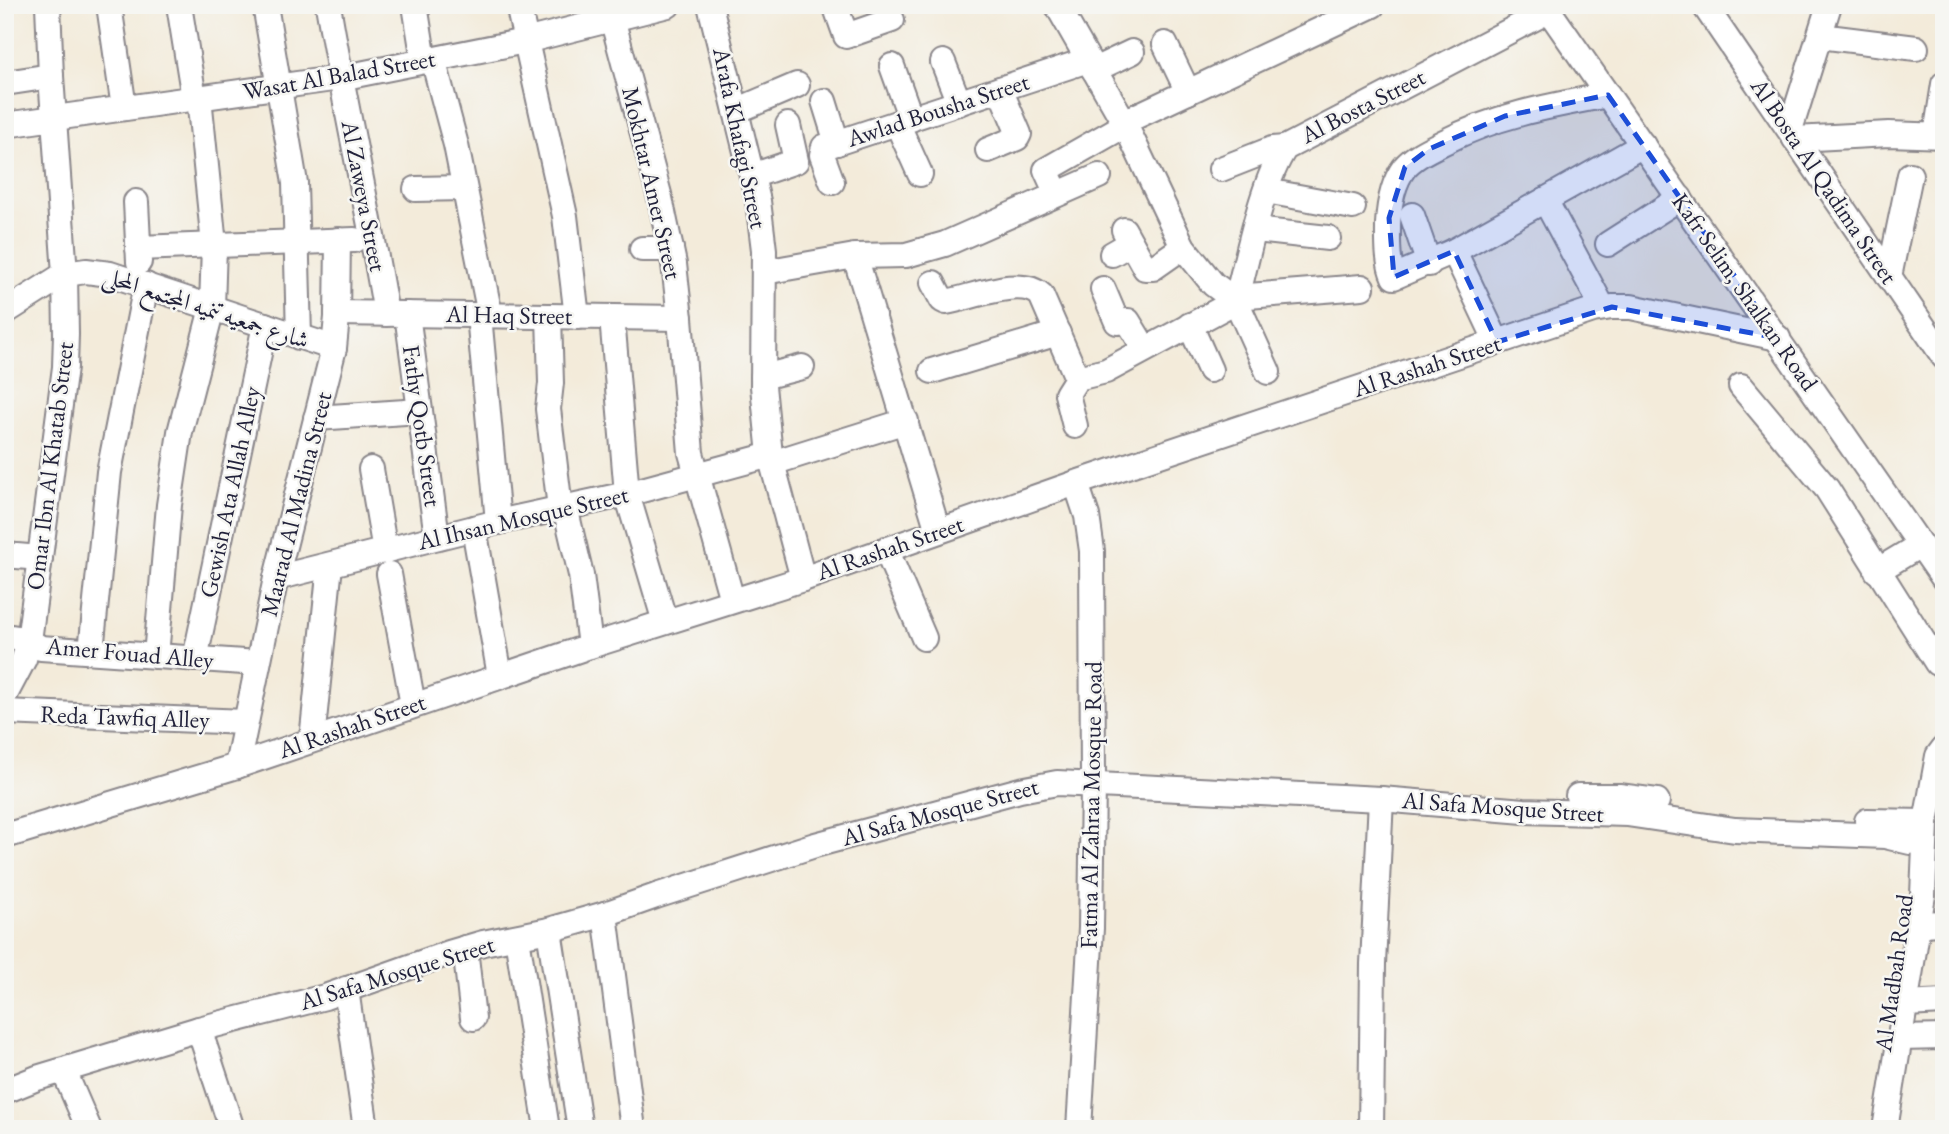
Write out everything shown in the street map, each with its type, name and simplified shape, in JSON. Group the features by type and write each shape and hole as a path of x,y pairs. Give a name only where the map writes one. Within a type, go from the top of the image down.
{"street":[{"name":"Omar Ibn Al Khatab Street","path":"5,695 24,659 17,638 40,558 65,367 65,274 48,5"},
{"path":"109,5 124,108"},
{"path":"156,656 169,505 180,432 212,308 214,245 196,98 179,5"},
{"path":"265,5 295,183 299,337"},
{"name":"Al Zaweya Street","path":"328,5 340,78 374,239 397,314"},
{"path":"415,5 464,188 485,315 498,522"},
{"path":"518,5 565,216 578,317"},
{"name":"Wasat Al Balad Street","path":"5,125 340,78 525,41 615,14 668,5"},
{"name":"Arafa Khafagi Street","path":"710,5 760,214 764,272 763,377 771,459 803,579"},
{"path":"835,5 846,36 892,20"},
{"path":"1057,5 1124,123 1183,247 1213,284 1236,300 1268,372"},
{"path":"1057,194 1046,170 1124,123 1188,92 1339,33 1373,5"},
{"name":"Al Bosta Al Qadima Street","path":"1703,5 1943,355"},
{"path":"1829,5 1792,134 1940,136 1944,84"},
{"name":"Kafr Selim, Shalkan Road","path":"1547,8 1944,579"},
{"name":"Al Bosta Street","path":"1236,300 1266,191 1276,161 1285,148 1547,8"},
{"name":"Mokhtar Amer Street","path":"615,14 671,248 680,318 690,448 695,475 732,600"},
{"path":"1820,36 1916,48"},
{"path":"1165,44 1188,92"},
{"name":"Awlad Bousha Street","path":"832,183 822,152 824,147 1000,89 1132,52"},
{"path":"943,62 959,103"},
{"path":"892,66 904,121 920,174"},
{"path":"5,83 51,76"},
{"path":"736,111 797,85"},
{"path":"988,150 1017,138 1019,134 1000,89"},
{"path":"1608,95 1505,116 1429,149 1405,167 1396,182 1390,209 1392,275 1398,277 1429,264 1643,145"},
{"path":"824,101 837,143"},
{"path":"752,176 796,161 788,125"},
{"path":"1222,169 1272,149 1285,148"},
{"path":"1889,276 1910,175"},
{"path":"764,272 855,256 906,255 926,250 1099,176"},
{"path":"416,189 464,188"},
{"path":"1266,191 1353,207"},
{"path":"1608,244 1680,198"},
{"path":"1545,200 1603,308"},
{"path":"91,651 109,472 143,284 136,202"},
{"path":"1255,230 1325,238 1328,202"},
{"path":"1412,215 1429,264"},
{"path":"138,248 374,239"},
{"name":"Maarad Al Madina Street","path":"237,765 276,578 334,348 338,240"},
{"path":"1122,242 1145,268 1153,268 1183,247"},
{"path":"642,249 671,248"},
{"path":"1454,251 1497,342"},
{"path":"855,256 938,531"},
{"name":"شارع جمعيه تنميه المجتمع المحلى","path":"65,274 86,271 110,274 334,348"},
{"path":"5,312 65,274"},
{"path":"933,283 942,300 946,302 1013,288 1030,288 1041,295 1077,378"},
{"path":"1076,426 1067,394 1077,378 1105,371 1236,300 1267,294 1362,287"},
{"path":"1103,289 1117,322 1128,321 1145,349"},
{"name":"Al Rashah Street","path":"5,836 237,765 590,646 803,579 1076,483 1603,308 1631,307 1778,338"},
{"name":"Al Haq Street","path":"337,313 680,318"},
{"name":"Fathy Qotb Street","path":"397,314 420,411 437,537"},
{"path":"549,316 551,383 548,409 562,507 581,575 590,646"},
{"path":"612,317 627,494 665,622"},
{"path":"1190,324 1210,370"},
{"name":"Gewish Ata Allah Alley","path":"195,659 265,325"},
{"path":"932,371 1058,332"},
{"path":"763,377 802,367"},
{"path":"1741,386 1827,489 1937,663"},
{"path":"316,418 420,411"},
{"name":"Al Ihsan Mosque Street","path":"276,578 330,565 387,562 437,537 771,459 906,421"},
{"path":"371,469 413,705"},
{"name":"Fatma Al Zahraa Mosque Road","path":"1076,483 1087,516 1092,551 1091,928 1079,1129"},
{"path":"474,528 500,676"},
{"path":"1877,571 1920,545"},
{"path":"886,549 924,638"},
{"path":"5,555 40,558"},
{"path":"312,740 330,565"},
{"name":"Amer Fouad Alley","path":"17,638 41,648 258,663"},
{"name":"Reda Tawfiq Alley","path":"5,712 246,722"},
{"name":"Al Madbah Road","path":"1885,1129 1906,1004 1931,923 1923,895 1926,822 1938,756 1944,748"},
{"name":"Al Safa Mosque Street","path":"1093,778 1524,811 1627,814 1735,830 1885,836 1910,842"},
{"name":"Al Safa Mosque Street","path":"5,1091 199,1029 346,989 465,948 549,930 605,914 656,895 815,845 1007,793 1057,783 1093,778 1287,779 1539,796 1619,796 1763,815 1926,822"},
{"path":"1371,1129 1373,964 1381,799"},
{"name":"Al Madbah Road","path":"1868,1129 1900,948 1910,842 1919,827 1926,822"},
{"path":"605,914 633,1129"},
{"path":"549,930 580,1129"},
{"path":"517,937 547,1129"},
{"path":"465,948 473,1018"},
{"path":"346,989 366,1129"},
{"path":"1906,1004 1944,1002"},
{"path":"199,1029 232,1129"},
{"path":"1900,1038 1944,1037"},
{"path":"64,1071 89,1129"}],"highlighted area":[{"path":"1608,95 1778,338 1612,307 1497,342 1454,251 1394,277 1389,218 1405,167 1429,149 1505,116"}]}
